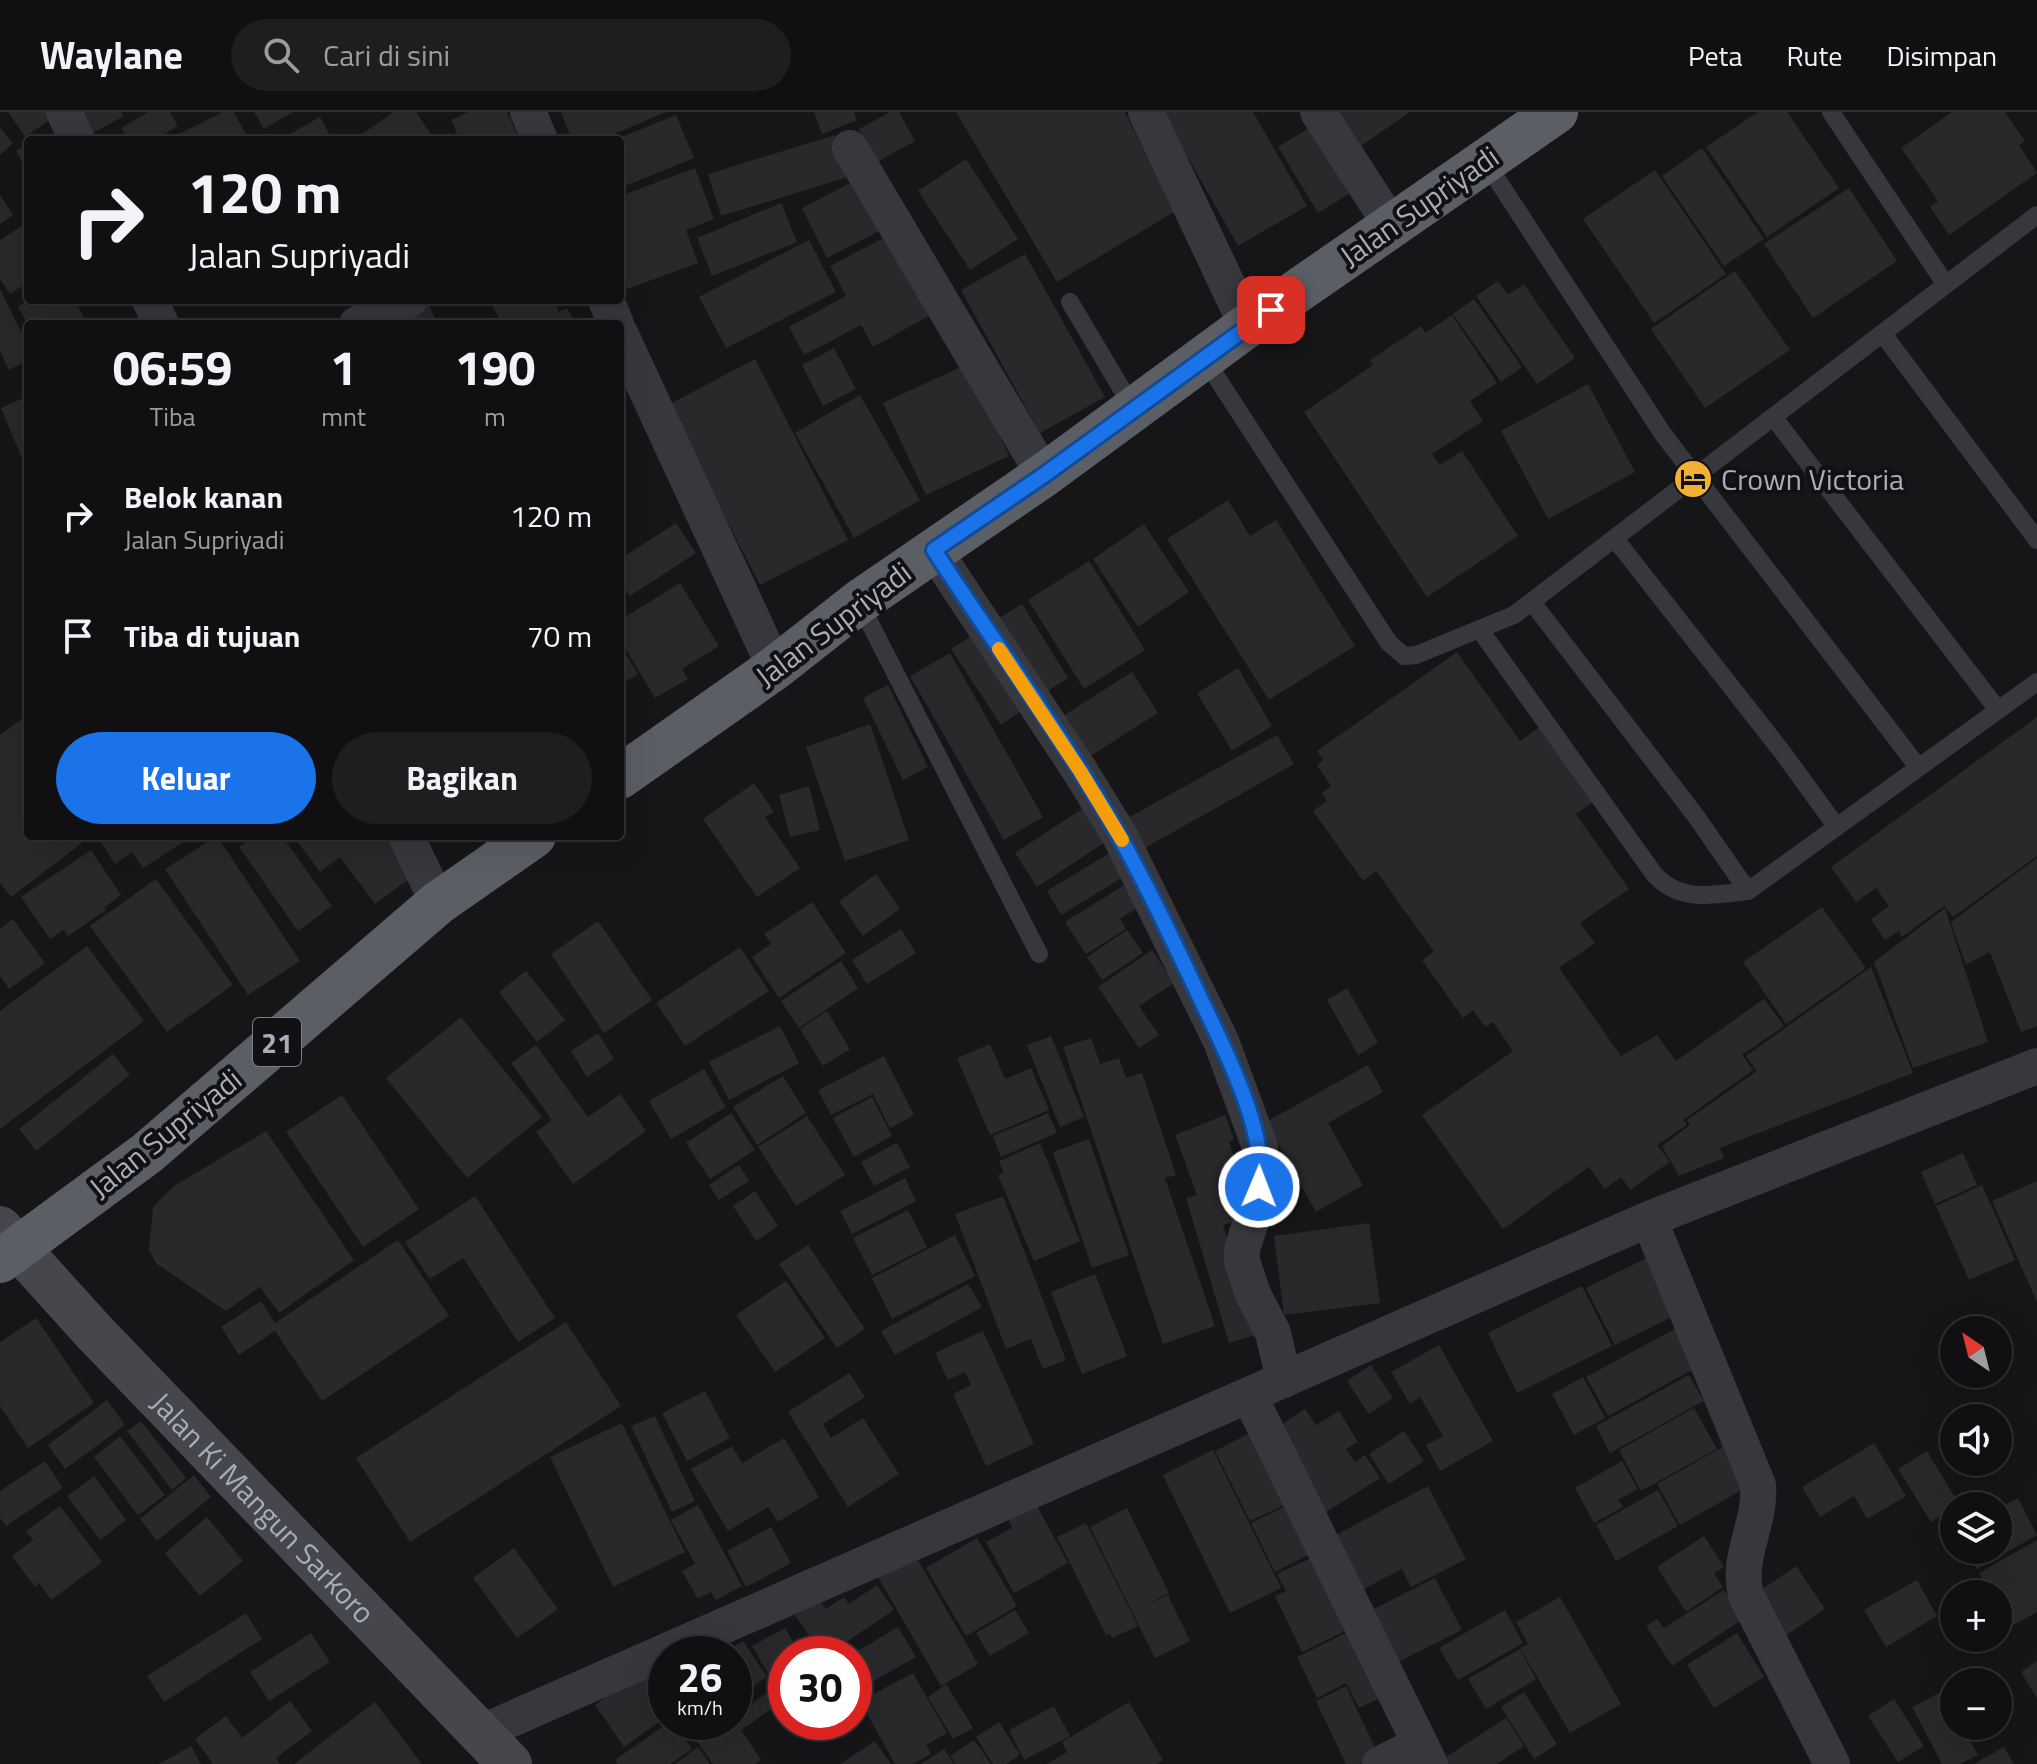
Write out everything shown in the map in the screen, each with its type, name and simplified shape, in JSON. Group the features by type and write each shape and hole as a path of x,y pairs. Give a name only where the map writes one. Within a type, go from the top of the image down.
{"highway":[{"name":"Jalan Supriyadi","path":"624,774 775,668 859,602 1044,475 1247,326 1556,112"},
{"name":"Jalan Supriyadi","path":"6,1245 146,1154 438,903 528,840"}],"main road":[{"name":"Jalan Ki Mangun Sarkoro","path":"6,1245 94,1332 510,1764"}],"street":[{"path":"64,112 75,136"},
{"path":"528,112 538,136"},
{"path":"1146,112 1247,326"},
{"path":"1318,112 1391,225"},
{"path":"850,148 1044,475"},
{"path":"366,320 400,304"},
{"path":"624,355 775,668"},
{"path":"934,550 1113,824 1157,907 1221,1041 1260,1147 1262,1168 1256,1206 1242,1249 1242,1261 1253,1294 1273,1333 1284,1380"},
{"path":"408,840 438,903"},
{"path":"480,1733 1649,1219 2037,1066"},
{"path":"1649,1219 1758,1485 1760,1505 1743,1565 1746,1595 1832,1764"},
{"path":"1249,1395 1425,1754 1380,1764"}],"lane":[{"path":"1831,112 1946,285"},
{"path":"1484,160 1663,434 1918,767"},
{"path":"1204,358 1395,650 1404,656 1416,655 1514,615 2037,215"},
{"path":"1070,302 1133,408"},
{"path":"1883,334 2037,540"},
{"path":"1774,418 1998,710"},
{"path":"1615,539 1774,741 1836,826"},
{"path":"859,602 1039,954"},
{"path":"1532,602 1695,815 1748,891"},
{"path":"1480,630 1664,885 1689,896 1748,891 2037,682"}],"building":[{"path":"8,112 50,112 54,117 26,136"},
{"path":"77,112 121,112 124,116 89,135"},
{"path":"148,112 170,112 178,126 161,136 126,136 121,128"},
{"path":"223,112 234,112 247,136 175,136"},
{"path":"254,112 293,112 264,129"},
{"path":"394,112 416,112 430,133 426,136 359,136"},
{"path":"468,112 507,112 518,136 458,136 451,120"},
{"path":"666,112 609,136 570,136 561,113"},
{"path":"814,112 854,112 857,120 822,134"},
{"path":"890,112 899,112 915,141 877,162 859,129"},
{"path":"956,112 1125,112 1174,212 1057,282"},
{"path":"1162,112 1253,112 1307,206 1238,246"},
{"path":"1338,112 1410,112 1361,146"},
{"path":"1758,112 1787,112 1839,188 1767,237 1706,147"},
{"path":"1952,112 2005,112 2025,141 2019,145 2037,173 1949,235 1930,207 1938,201 1901,148"},
{"path":"676,115 694,158 624,186 624,136"},
{"path":"320,117 331,136 286,136"},
{"path":"1314,125 1354,191 1318,213 1278,147"},
{"path":"0,128 13,143 0,155"},
{"path":"835,135 848,177 721,216 708,174"},
{"path":"24,146 24,165 16,151"},
{"path":"1702,148 1764,239 1724,266 1662,176"},
{"path":"966,159 1018,239 970,270 918,191"},
{"path":"695,168 714,219 686,230 698,263 627,289 624,280 624,195"},
{"path":"1655,170 1726,274 1654,323 1583,219"},
{"path":"856,180 881,230 827,258 802,208"},
{"path":"1849,188 1897,261 1813,318 1764,244"},
{"path":"0,195 13,215 0,224"},
{"path":"781,203 797,242 712,276 697,238"},
{"path":"24,225 24,285 10,294 0,279 0,240"},
{"path":"891,234 934,313 873,347 861,325 804,355 789,327 846,296 830,266"},
{"path":"809,240 836,292 726,348 699,297"},
{"path":"1025,254 1105,397 1040,433 961,290"},
{"path":"1735,271 1790,350 1705,408 1651,329"},
{"path":"1498,281 1508,295 1524,284 1575,358 1537,384 1476,296"},
{"path":"0,289 24,337 24,362 9,370 0,351"},
{"path":"1474,299 1522,367 1501,382 1453,314"},
{"path":"24,303 77,304 85,320 25,320 18,306"},
{"path":"417,304 428,304 436,320 379,320"},
{"path":"491,304 555,304 559,312 567,308 574,320 500,320"},
{"path":"1452,315 1497,383 1470,401 1483,421 1432,454 1440,465 1462,451 1518,536 1427,597 1304,412 1373,365 1370,360 1421,326 1425,333"},
{"path":"834,348 856,389 823,406 802,365"},
{"path":"755,359 848,540 760,585 668,405"},
{"path":"967,364 1009,456 926,495 883,403"},
{"path":"1588,384 1635,472 1548,519 1501,431"},
{"path":"860,395 920,500 854,538 795,433"},
{"path":"24,398 24,463 1,408"},
{"path":"1228,500 1250,536 1276,520 1355,646 1269,700 1167,539"},
{"path":"676,523 696,553 630,596 624,588 624,556"},
{"path":"1144,524 1189,592 1138,627 1093,559"},
{"path":"1089,561 1145,650 1084,689 1028,600"},
{"path":"680,583 719,646 682,669 688,679 655,698 624,647 624,618"},
{"path":"1022,604 1068,678 1038,697 991,623"},
{"path":"982,629 1031,704 1001,725 951,649"},
{"path":"624,651 638,674 624,683"},
{"path":"1457,652 1520,741 1541,726 1594,801 1576,814 1629,889 1580,923 1595,943 1559,968 1621,1056 1657,1035 1676,1061 1764,999 1784,1026 1742,1055 1753,1070 1683,1120 1687,1125 1657,1145 1670,1162 1630,1190 1621,1177 1605,1189 1589,1167 1503,1229 1422,1115 1513,1051 1493,1022 1485,1027 1473,1010 1463,1018 1422,960 1434,952 1376,871 1363,881 1313,811 1327,801 1322,793 1331,786 1317,765 1323,760 1317,751"},
{"path":"950,653 1043,817 1004,840 910,676"},
{"path":"1238,668 1272,726 1232,751 1197,693"},
{"path":"1132,672 1158,713 1089,757 1063,716"},
{"path":"888,685 928,767 903,780 863,698"},
{"path":"24,717 24,840 86,840 11,897 0,883 0,735"},
{"path":"2037,717 2037,856 1953,917 1943,904 1902,937 1899,931 1885,940 1871,919 1889,906 1876,888 1856,902 1831,867"},
{"path":"870,724 909,840 845,861 806,747"},
{"path":"1277,735 1294,764 1136,853 1119,823"},
{"path":"754,783 774,812 765,817 800,868 757,897 703,819"},
{"path":"809,786 820,830 790,837 779,795"},
{"path":"1085,807 1107,841 1037,887 1015,853"},
{"path":"100,840 187,840 143,868 132,852 115,864"},
{"path":"211,840 220,840 300,961 248,995 165,869"},
{"path":"249,840 285,840 332,906 298,931 239,847"},
{"path":"296,840 397,840 420,871 375,904 340,857 320,872"},
{"path":"91,850 121,895 104,908 106,910 68,936 64,930 50,939 21,897"},
{"path":"1113,851 1128,874 1061,915 1047,891"},
{"path":"2037,858 2037,1026 2021,1032 1990,952 1966,965 1951,922"},
{"path":"876,874 900,909 863,936 839,901"},
{"path":"156,879 233,985 167,1032 90,926"},
{"path":"1131,881 1145,903 1120,919 1126,929 1086,954 1065,922"},
{"path":"812,902 846,953 779,998 752,957 771,944 764,934"},
{"path":"1822,907 1866,968 1786,1024 1743,962"},
{"path":"1945,908 1988,1042 1913,1068 1874,962"},
{"path":"13,919 45,963 9,989 0,976 0,929"},
{"path":"598,921 652,1000 604,1033 551,954"},
{"path":"901,929 916,953 867,984 852,960"},
{"path":"1127,930 1143,953 1102,980 1087,957"},
{"path":"87,946 144,1021 0,1129 0,1011"},
{"path":"740,947 769,991 685,1046 656,1003"},
{"path":"1152,950 1174,983 1139,1006 1159,1035 1139,1048 1098,987"},
{"path":"841,961 858,988 799,1028 781,1001"},
{"path":"1871,967 1913,1073 1720,1148 1724,1158 1679,1176 1662,1146 1690,1125 1687,1120 1757,1071 1746,1056"},
{"path":"526,971 565,1020 537,1042 499,992"},
{"path":"1347,988 1378,1043 1358,1055 1327,1000"},
{"path":"827,1011 850,1049 823,1066 800,1029"},
{"path":"461,1017 542,1117 467,1178 386,1078"},
{"path":"780,1026 799,1063 729,1100 709,1062"},
{"path":"598,1033 614,1059 587,1077 571,1051"},
{"path":"1051,1036 1084,1117 1060,1127 1027,1045"},
{"path":"1091,1038 1100,1064 1119,1058 1126,1078 1142,1073 1176,1175 1165,1178 1215,1326 1163,1344 1063,1047"},
{"path":"990,1044 1005,1079 1031,1068 1049,1110 990,1135 957,1058"},
{"path":"536,1045 588,1117 620,1094 646,1131 573,1184 536,1132 552,1120 511,1063"},
{"path":"113,1054 130,1075 36,1151 19,1129"},
{"path":"884,1056 914,1115 890,1128 873,1094 831,1115 818,1090"},
{"path":"1368,1065 1383,1092 1328,1123 1363,1185 1316,1212 1266,1122"},
{"path":"704,1069 726,1107 671,1139 649,1101"},
{"path":"783,1076 806,1113 757,1145 733,1107"},
{"path":"342,1095 419,1209 363,1247 286,1132"},
{"path":"872,1097 892,1136 854,1157 833,1118"},
{"path":"731,1113 755,1150 710,1179 686,1143"},
{"path":"1048,1113 1057,1133 1001,1157 993,1136"},
{"path":"1225,1115 1234,1139 1229,1142 1242,1180 1227,1186 1237,1221 1223,1225 1255,1335 1229,1343 1186,1198 1197,1195 1175,1135"},
{"path":"807,1116 845,1175 796,1206 758,1147"},
{"path":"266,1131 354,1260 279,1313 260,1287 226,1311 157,1264 149,1251 153,1207 174,1186"},
{"path":"1089,1139 1129,1255 1092,1268 1053,1152"},
{"path":"897,1143 910,1167 874,1186 861,1162"},
{"path":"1040,1143 1080,1241 1034,1261 998,1175 1004,1173 999,1161"},
{"path":"1963,1153 1977,1185 1935,1204 1921,1172"},
{"path":"739,1165 749,1181 719,1200 709,1185"},
{"path":"905,1178 916,1201 852,1234 840,1211"},
{"path":"2037,1181 2037,1302 1992,1201"},
{"path":"1982,1185 2015,1260 1969,1280 1936,1206"},
{"path":"755,1191 778,1226 756,1241 733,1206"},
{"path":"475,1196 555,1318 518,1342 463,1258 430,1279 405,1242"},
{"path":"1003,1196 1066,1360 1043,1369 1031,1339 1006,1349 955,1214"},
{"path":"908,1210 927,1247 872,1275 853,1238"},
{"path":"1369,1223 1380,1303 1284,1315 1274,1236"},
{"path":"955,1235 975,1276 892,1319 872,1278"},
{"path":"398,1240 449,1316 322,1401 275,1331 239,1355 221,1327 261,1301 275,1323"},
{"path":"808,1245 865,1329 837,1348 779,1264"},
{"path":"1649,1257 1678,1314 1615,1345 1586,1288"},
{"path":"1095,1274 1127,1356 1082,1374 1051,1292"},
{"path":"786,1281 825,1338 775,1372 736,1315"},
{"path":"968,1284 982,1307 895,1355 881,1331"},
{"path":"1582,1286 1612,1346 1517,1393 1488,1333"},
{"path":"36,1318 94,1403 28,1448 0,1406 0,1342"},
{"path":"566,1322 621,1406 410,1542 356,1458"},
{"path":"1682,1325 1703,1364 1608,1416 1586,1377"},
{"path":"983,1331 1034,1444 986,1466 953,1394 971,1385 965,1372 948,1380 935,1353"},
{"path":"1439,1345 1493,1441 1440,1471 1426,1445 1443,1436 1420,1397 1410,1404 1391,1372"},
{"path":"1371,1365 1393,1398 1369,1414 1347,1381"},
{"path":"849,1373 865,1397 823,1424 831,1438 863,1418 899,1474 848,1507 788,1412"},
{"path":"1689,1375 1704,1401 1610,1453 1596,1426"},
{"path":"1583,1377 1605,1418 1574,1435 1552,1394"},
{"path":"705,1391 730,1438 687,1461 662,1413"},
{"path":"107,1400 125,1425 65,1469 48,1445"},
{"path":"1694,1408 1717,1449 1641,1491 1619,1450"},
{"path":"1305,1409 1316,1425 1339,1411 1358,1442 1346,1449 1355,1462 1365,1455 1380,1478 1325,1513 1273,1430"},
{"path":"655,1416 695,1501 672,1512 631,1426"},
{"path":"141,1421 186,1478 172,1490 127,1431"},
{"path":"622,1423 685,1552 613,1587 550,1457"},
{"path":"1260,1428 1295,1500 1250,1521 1215,1451"},
{"path":"1404,1431 1424,1461 1389,1484 1369,1454"},
{"path":"120,1436 165,1495 138,1515 94,1457"},
{"path":"784,1438 819,1497 778,1522 768,1507 728,1531 691,1469 732,1446 742,1463"},
{"path":"1874,1443 1906,1496 1867,1519 1854,1496 1820,1517 1802,1487"},
{"path":"1726,1445 1749,1486 1680,1525 1657,1484"},
{"path":"1213,1450 1281,1588 1230,1613 1163,1475"},
{"path":"1927,1451 1952,1492 1940,1492 1940,1516 1931,1522 1898,1469"},
{"path":"45,1461 63,1488 6,1526 0,1518 0,1491"},
{"path":"1622,1461 1638,1489 1618,1500 1623,1507 1594,1523 1575,1488"},
{"path":"194,1475 211,1497 157,1541 140,1519"},
{"path":"94,1476 126,1520 100,1540 67,1496"},
{"path":"1428,1486 1466,1559 1411,1587 1402,1569 1360,1591 1332,1537"},
{"path":"1658,1490 1678,1526 1616,1561 1596,1525"},
{"path":"2018,1498 2037,1535 2012,1549 2012,1501"},
{"path":"1296,1501 1320,1549 1275,1572 1251,1523"},
{"path":"1036,1504 1068,1563 1014,1593 986,1542 1012,1528 1008,1519"},
{"path":"698,1505 742,1586 716,1600 711,1592 698,1599 682,1571 695,1564 671,1520"},
{"path":"60,1506 102,1562 51,1600 39,1583 35,1587 12,1556 33,1540 26,1531"},
{"path":"1127,1508 1169,1593 1141,1607 1168,1595 1190,1641 1155,1658 1090,1527"},
{"path":"207,1517 243,1561 200,1596 165,1553"},
{"path":"1086,1523 1138,1626 1112,1638 1110,1634 1106,1635 1057,1537"},
{"path":"771,1527 791,1563 746,1587 727,1551"},
{"path":"1704,1536 1724,1567 1714,1573 1723,1587 1686,1612 1657,1567"},
{"path":"977,1538 1017,1606 966,1636 926,1568"},
{"path":"2037,1540 2037,1612 2012,1626 2012,1580 1983,1580 1979,1573 1995,1564 2012,1564 2012,1554"},
{"path":"514,1548 558,1609 517,1638 473,1578"},
{"path":"912,1550 978,1664 941,1686 875,1572"},
{"path":"1317,1555 1353,1627 1302,1652 1275,1596 1286,1591 1277,1574"},
{"path":"1796,1566 1825,1609 1784,1637 1755,1594"},
{"path":"1435,1578 1462,1630 1396,1663 1370,1611"},
{"path":"1917,1580 1937,1616 1886,1647 1864,1610"},
{"path":"877,1585 894,1610 855,1636 809,1636 795,1615 819,1599 826,1609 844,1597 849,1604"},
{"path":"1724,1590 1743,1619 1672,1666 1646,1626 1657,1619 1664,1628"},
{"path":"1560,1597 1621,1704 1570,1733 1520,1648 1528,1644 1516,1622"},
{"path":"1015,1610 1029,1633 990,1656 976,1633"},
{"path":"1505,1610 1523,1643 1458,1680 1439,1648"},
{"path":"246,1613 262,1639 164,1702 147,1676"},
{"path":"898,1627 916,1657 872,1682 872,1642"},
{"path":"785,1628 790,1636 770,1636"},
{"path":"1356,1628 1389,1694 1359,1708 1346,1683 1317,1698 1297,1657"},
{"path":"311,1633 330,1662 269,1701 250,1672"},
{"path":"1737,1633 1764,1677 1714,1708 1687,1665"},
{"path":"768,1637 768,1674 752,1646"},
{"path":"1520,1649 1536,1679 1486,1709 1468,1679"},
{"path":"752,1654 767,1677 752,1687"},
{"path":"2037,1661 2037,1698 2021,1672"},
{"path":"648,1668 648,1730 624,1747 595,1705"},
{"path":"913,1673 947,1733 926,1745 931,1754 913,1764 895,1764 872,1723 872,1695"},
{"path":"946,1684 973,1728 953,1739 928,1697"},
{"path":"1346,1686 1378,1754 1359,1764 1346,1764 1316,1701"},
{"path":"768,1692 768,1712 752,1722 752,1704"},
{"path":"1524,1692 1557,1744 1534,1759 1501,1707"},
{"path":"1940,1692 1940,1740 1970,1740 1978,1755 1960,1764 1942,1764 1912,1707"},
{"path":"1894,1699 1924,1746 1898,1762 1868,1716"},
{"path":"290,1701 312,1731 276,1758 280,1764 213,1764 195,1739 226,1716 242,1738"},
{"path":"375,1702 422,1764 294,1764"},
{"path":"1129,1702 1163,1760 1157,1764 1047,1764 1067,1752 1062,1742"},
{"path":"1054,1706 1070,1736 1024,1760 1009,1730"},
{"path":"1506,1718 1524,1746 1497,1764 1446,1764 1443,1759"},
{"path":"999,1722 1020,1755 1006,1764 993,1764 976,1737"},
{"path":"648,1737 648,1740 686,1740 692,1749 670,1764 618,1764 615,1760"},
{"path":"748,1740 761,1760 755,1764 713,1764 697,1741"},
{"path":"974,1740 991,1764 956,1764 950,1756"},
{"path":"875,1741 891,1764 840,1764"},
{"path":"191,1746 201,1764 159,1764"},
{"path":"698,1747 710,1764 675,1764"},
{"path":"2004,1747 2014,1764 1974,1764"},
{"path":"944,1749 954,1764 921,1764"}],"slow traffic":[{"path":"999,649 1122,840"}],"place":[{"name":"Crown Victoria","path":"1693,479"}],"route":[{"path":"1259,1187 1262,1168 1260,1147 1249,1114 1221,1041 1157,907 1099,800 934,550 1044,475 1271,310"}]}
